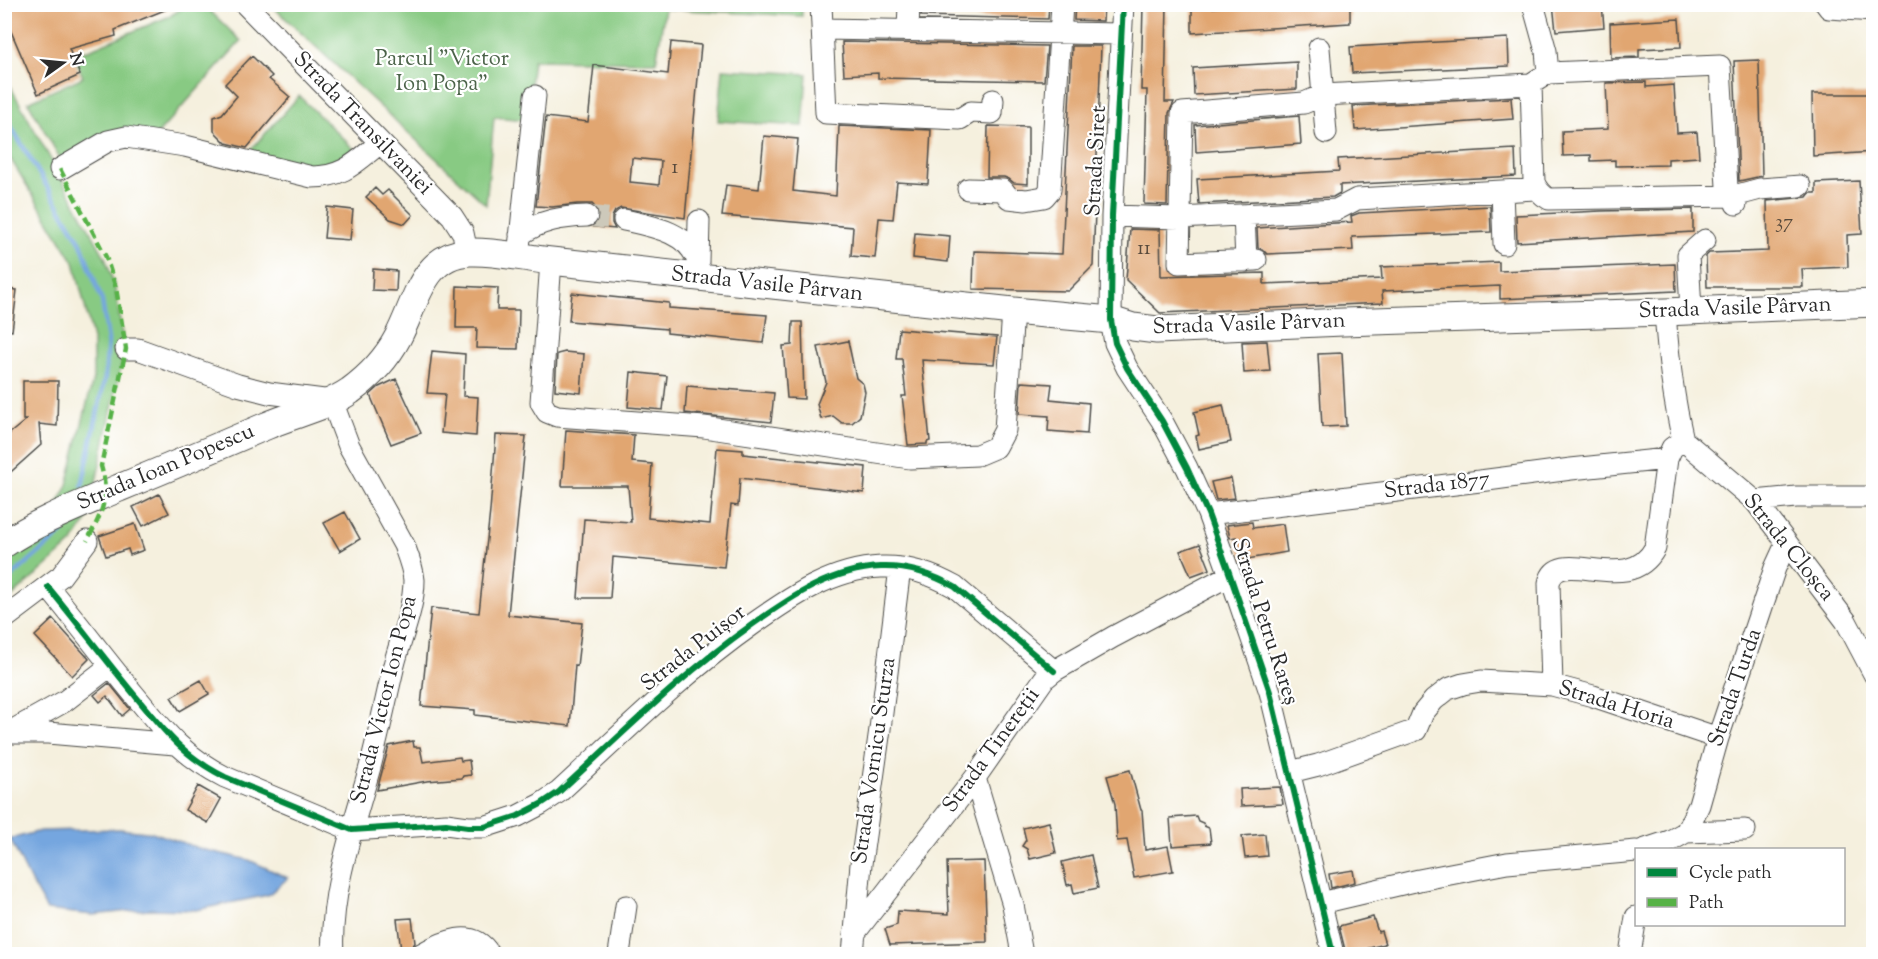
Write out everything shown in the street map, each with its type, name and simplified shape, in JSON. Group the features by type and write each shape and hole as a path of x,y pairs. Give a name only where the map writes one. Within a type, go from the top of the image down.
{"main road":[{"name":"Strada Vasile Pârvan","path":"476,252 519,246 551,261 698,270 1013,311 1111,320 1133,327 1157,330 1874,303"},
{"path":"332,401 362,382 382,360 398,338 418,289 426,276 451,256 476,252"},
{"name":"Strada Ioan Popescu","path":"12,539 64,511 332,401"}],"street":[{"name":"Strada Transilvaniei","path":"245,4 452,216 476,252"},
{"path":"821,4 826,113 960,119 970,112 992,113 993,100"},
{"path":"908,30 909,4"},
{"path":"968,189 1003,190 1009,198 1026,200 1044,197 1050,190 1062,4"},
{"name":"Strada Siret","path":"1111,320 1112,216 1123,4"},
{"path":"1533,4 1546,51 1540,78 1534,182 1539,192 1549,199 1735,200 1760,189 1800,186"},
{"path":"1826,4 1829,9 1874,11"},
{"path":"822,29 1121,34"},
{"path":"1319,48 1326,133"},
{"path":"1245,215 1251,260 1179,263 1182,113 1304,103 1323,95 1720,66 1727,188 1735,200"},
{"path":"519,246 535,96"},
{"path":"60,169 108,141 126,137 185,146 312,177 328,177 348,168 380,143"},
{"path":"1112,216 1179,218 1336,210 1357,199 1502,191 1539,192"},
{"path":"1502,191 1504,244"},
{"path":"519,246 531,227 550,219 587,216"},
{"path":"624,220 648,225 689,244 695,251 698,270"},
{"path":"698,270 699,221"},
{"path":"1691,311 1688,255 1705,240"},
{"path":"551,261 541,402 548,412 557,416 704,427 910,458 977,455 996,447 1005,430 1013,311"},
{"path":"1552,686 1548,583 1550,575 1566,567 1630,570 1649,559 1655,548 1667,459 1672,448 1683,440 1668,363 1665,312"},
{"name":"Strada Petru Rareș","path":"1111,320 1115,343 1126,368 1162,421 1187,468 1208,514 1230,575 1270,692 1333,954"},
{"path":"126,349 138,349 238,385 332,401"},
{"name":"Strada Victor Ion Popa","path":"332,401 349,446 404,545 414,579 412,602 339,886 331,932 333,954"},
{"name":"Strada Cloșca","path":"1683,440 1755,501 1846,621 1874,674"},
{"name":"Strada 1877","path":"1208,514 1667,459"},
{"path":"1755,501 1796,497 1874,497"},
{"path":"4,619 62,576 87,541"},
{"name":"Strada Turda","path":"1686,832 1699,805 1718,738 1775,568 1786,544"},
{"name":"Strada Puișor","path":"352,830 446,824 484,827 518,816 542,804 559,792 662,696 707,658 804,590 857,571 880,567 900,568 923,572 938,578 955,587 1054,671"},
{"name":"Strada Vornicu Sturza","path":"853,944 900,568"},
{"name":"Strada Tinereții","path":"853,944 975,778 1044,679 1054,671 1230,575"},
{"path":"48,587 175,744 208,769 352,830"},
{"path":"6,734 65,701 110,666"},
{"name":"Strada Horia","path":"1290,772 1318,765 1416,730 1423,713 1434,700 1448,690 1463,684 1481,681 1552,686 1593,696 1718,738"},
{"path":"6,734 48,733 175,744"},
{"path":"975,778 1013,905 1022,954"},
{"path":"1649,848 1670,841 1686,832 1745,830"},
{"path":"1321,903 1496,865 1635,850"},
{"path":"619,954 626,906"},
{"path":"1630,954 1635,923"},
{"path":"421,954 447,941 458,939 471,939 480,944 489,954"}],"green space":[{"name":"Parcul \"Victor Ion Popa\"","path":"802,4 802,16 665,9 656,62 533,60 526,120 494,117 486,205 271,5"},
{"path":"187,5 204,5 241,41 155,137 61,160 28,102 83,77 74,56 170,16"},
{"path":"723,69 807,74 803,126 718,121"},
{"path":"4,75 105,257 115,288 123,340 121,366 96,482 93,511 73,542 5,603 5,554 43,530 66,489 93,379 93,339 74,262 5,150"},
{"path":"299,96 357,152 332,170 246,155"}],"water":[{"path":"120,829 155,833 201,849 249,860 288,878 268,895 196,910 148,909 93,915 47,910 10,839 40,831"}],"building":[{"path":"4,4 177,5 115,30 116,36 69,49 80,75 38,94 4,15"},
{"path":"922,4 1049,4 1048,19 921,16"},
{"path":"1075,4 1104,4 1103,21 1074,20"},
{"path":"1143,4 1167,4 1165,102 1174,102 1169,113 1167,205 1144,204 1147,90 1141,90"},
{"path":"1273,4 1350,4 1350,23 1192,33 1192,9"},
{"path":"1553,4 1602,4 1604,27 1556,31"},
{"path":"1679,19 1681,47 1639,49 1639,57 1611,58 1610,23"},
{"path":"1508,38 1509,66 1352,73 1350,47"},
{"path":"671,42 701,45 685,218 621,208 615,211 612,217 615,229 594,227 600,215 592,204 536,206 546,117 588,122 594,65 668,74","holes":["632,158 661,161 659,185 630,182"]},
{"path":"842,42 1047,46 1044,81 878,78 878,73 844,75"},
{"path":"1072,46 1101,46 1093,266 1068,291 973,289 974,251 1062,254"},
{"path":"252,56 272,76 269,79 290,97 247,148 226,143 214,131 214,117 222,114 237,96 225,84"},
{"path":"1759,60 1762,176 1739,181 1734,61"},
{"path":"1297,62 1297,89 1194,95 1193,68"},
{"path":"1646,82 1646,87 1674,85 1677,133 1697,132 1699,157 1668,159 1668,165 1615,166 1615,160 1591,161 1591,155 1563,156 1562,131 1608,129 1606,83"},
{"path":"1812,94 1874,94 1874,152 1813,156"},
{"path":"1511,98 1513,119 1355,130 1353,106"},
{"path":"1299,116 1301,144 1196,152 1195,125"},
{"path":"839,126 931,130 928,184 897,182 893,219 879,218 875,258 851,256 853,227 722,216 726,185 759,189 764,136 798,139 793,191 836,196"},
{"path":"988,126 1028,127 1028,184 1014,183 1004,177 987,177"},
{"path":"1515,149 1516,176 1340,185 1340,193 1333,197 1199,204 1197,179 1339,171 1338,159"},
{"path":"1859,181 1862,234 1847,235 1848,267 1802,269 1803,287 1707,287 1706,256 1709,253 1768,251 1767,201 1807,197 1810,193 1816,193 1816,183"},
{"path":"375,188 382,195 388,190 413,215 405,224 390,219 366,197"},
{"path":"1490,206 1491,232 1352,237 1353,250 1267,254 1258,248 1257,228 1352,222 1351,216 1359,213"},
{"path":"327,207 353,210 350,240 324,238"},
{"path":"1693,209 1693,232 1517,242 1516,215"},
{"path":"1130,229 1160,230 1161,276 1264,273 1264,284 1382,279 1381,267 1499,262 1499,271 1675,264 1676,291 1500,299 1500,286 1382,291 1383,303 1160,313 1126,280"},
{"path":"915,233 950,236 948,262 913,258"},
{"path":"373,269 397,271 396,291 372,290"},
{"path":"457,286 498,288 497,310 519,310 518,349 476,348 477,328 456,328"},
{"path":"4,289 17,290 12,331 4,330"},
{"path":"572,293 669,303 669,308 767,315 763,343 667,333 667,329 569,321"},
{"path":"793,322 802,322 804,399 787,398 783,346 792,345"},
{"path":"899,329 997,337 994,364 922,360 930,441 927,444 908,445 902,396 906,396 902,359 896,359"},
{"path":"848,341 856,378 863,384 865,392 860,416 852,423 842,423 833,416 821,419 817,404 826,382 818,347"},
{"path":"1267,341 1270,371 1244,373 1242,342"},
{"path":"432,351 465,354 463,396 478,397 476,436 441,433 445,394 427,393"},
{"path":"565,352 584,354 581,393 555,390 557,354"},
{"path":"1342,353 1346,426 1322,427 1318,354"},
{"path":"631,372 667,376 663,410 628,407"},
{"path":"396,379 421,433 391,444 370,395 379,387"},
{"path":"23,381 58,381 57,426 39,424 41,445 4,478 4,438 26,420 23,420"},
{"path":"1021,382 1052,384 1050,399 1089,403 1087,434 1048,431 1049,416 1019,414"},
{"path":"687,386 774,393 771,422 685,413"},
{"path":"1223,405 1231,442 1199,449 1196,436 1199,435 1194,412"},
{"path":"566,430 634,435 632,462 652,464 648,518 710,524 717,448 743,450 743,454 866,467 864,493 740,478 738,506 731,505 724,567 613,557 610,598 578,598 584,519 631,522 628,486 562,486"},
{"path":"496,435 526,436 508,615 582,623 577,666 575,665 570,726 475,715 475,710 421,706 431,608 479,613"},
{"path":"1231,478 1235,498 1216,500 1211,482"},
{"path":"159,494 169,513 143,526 133,507"},
{"path":"345,512 360,539 340,551 324,523"},
{"path":"1252,522 1253,528 1283,524 1287,552 1242,560 1236,537 1230,538 1227,525"},
{"path":"135,524 144,550 130,555 128,549 106,556 99,536"},
{"path":"1200,544 1210,569 1191,576 1180,551"},
{"path":"53,619 89,659 72,676 35,636"},
{"path":"201,680 209,694 180,711 171,697"},
{"path":"109,683 130,709 122,716 107,696 100,702 94,695"},
{"path":"413,741 414,747 420,747 423,762 460,757 461,761 469,760 471,775 377,790 389,746"},
{"path":"1130,770 1142,810 1145,850 1168,846 1173,871 1134,878 1127,840 1117,841 1115,804 1107,776"},
{"path":"198,786 221,799 208,823 185,810"},
{"path":"1280,787 1283,804 1241,806 1240,789"},
{"path":"1196,816 1198,821 1209,828 1211,843 1172,846 1170,818"},
{"path":"1049,822 1056,853 1030,859 1027,849 1022,846 1026,840 1023,828"},
{"path":"1265,834 1267,856 1245,858 1242,836"},
{"path":"1091,855 1098,888 1074,893 1072,884 1067,885 1062,862"},
{"path":"984,861 987,942 890,945 885,929 897,925 898,911 949,914 947,862"},
{"path":"1353,870 1355,882 1331,888 1329,874"},
{"path":"1373,917 1385,944 1346,954 1339,926"},
{"path":"412,918 415,943 409,949 401,950 397,919"}],"waterway":[{"path":"4,115 81,243 102,301 108,340 105,377 82,486"},
{"path":"4,583 62,533 65,524"}],"tunnel":[{"path":"587,216 624,220"}],"marked path":[{"path":"60,169 106,257 116,288 126,349 101,466 105,487 103,505 87,541"}],"cycle path":[{"path":"1123,4 1112,216 1111,320 1115,343 1127,368 1162,421 1187,468 1208,514 1230,575 1270,692 1333,954"},
{"path":"48,587 157,722 186,752 225,777 352,830 446,824 484,827 518,816 559,792 677,684 753,624 813,586 863,569 881,567 910,569 955,587 1054,671"}]}
